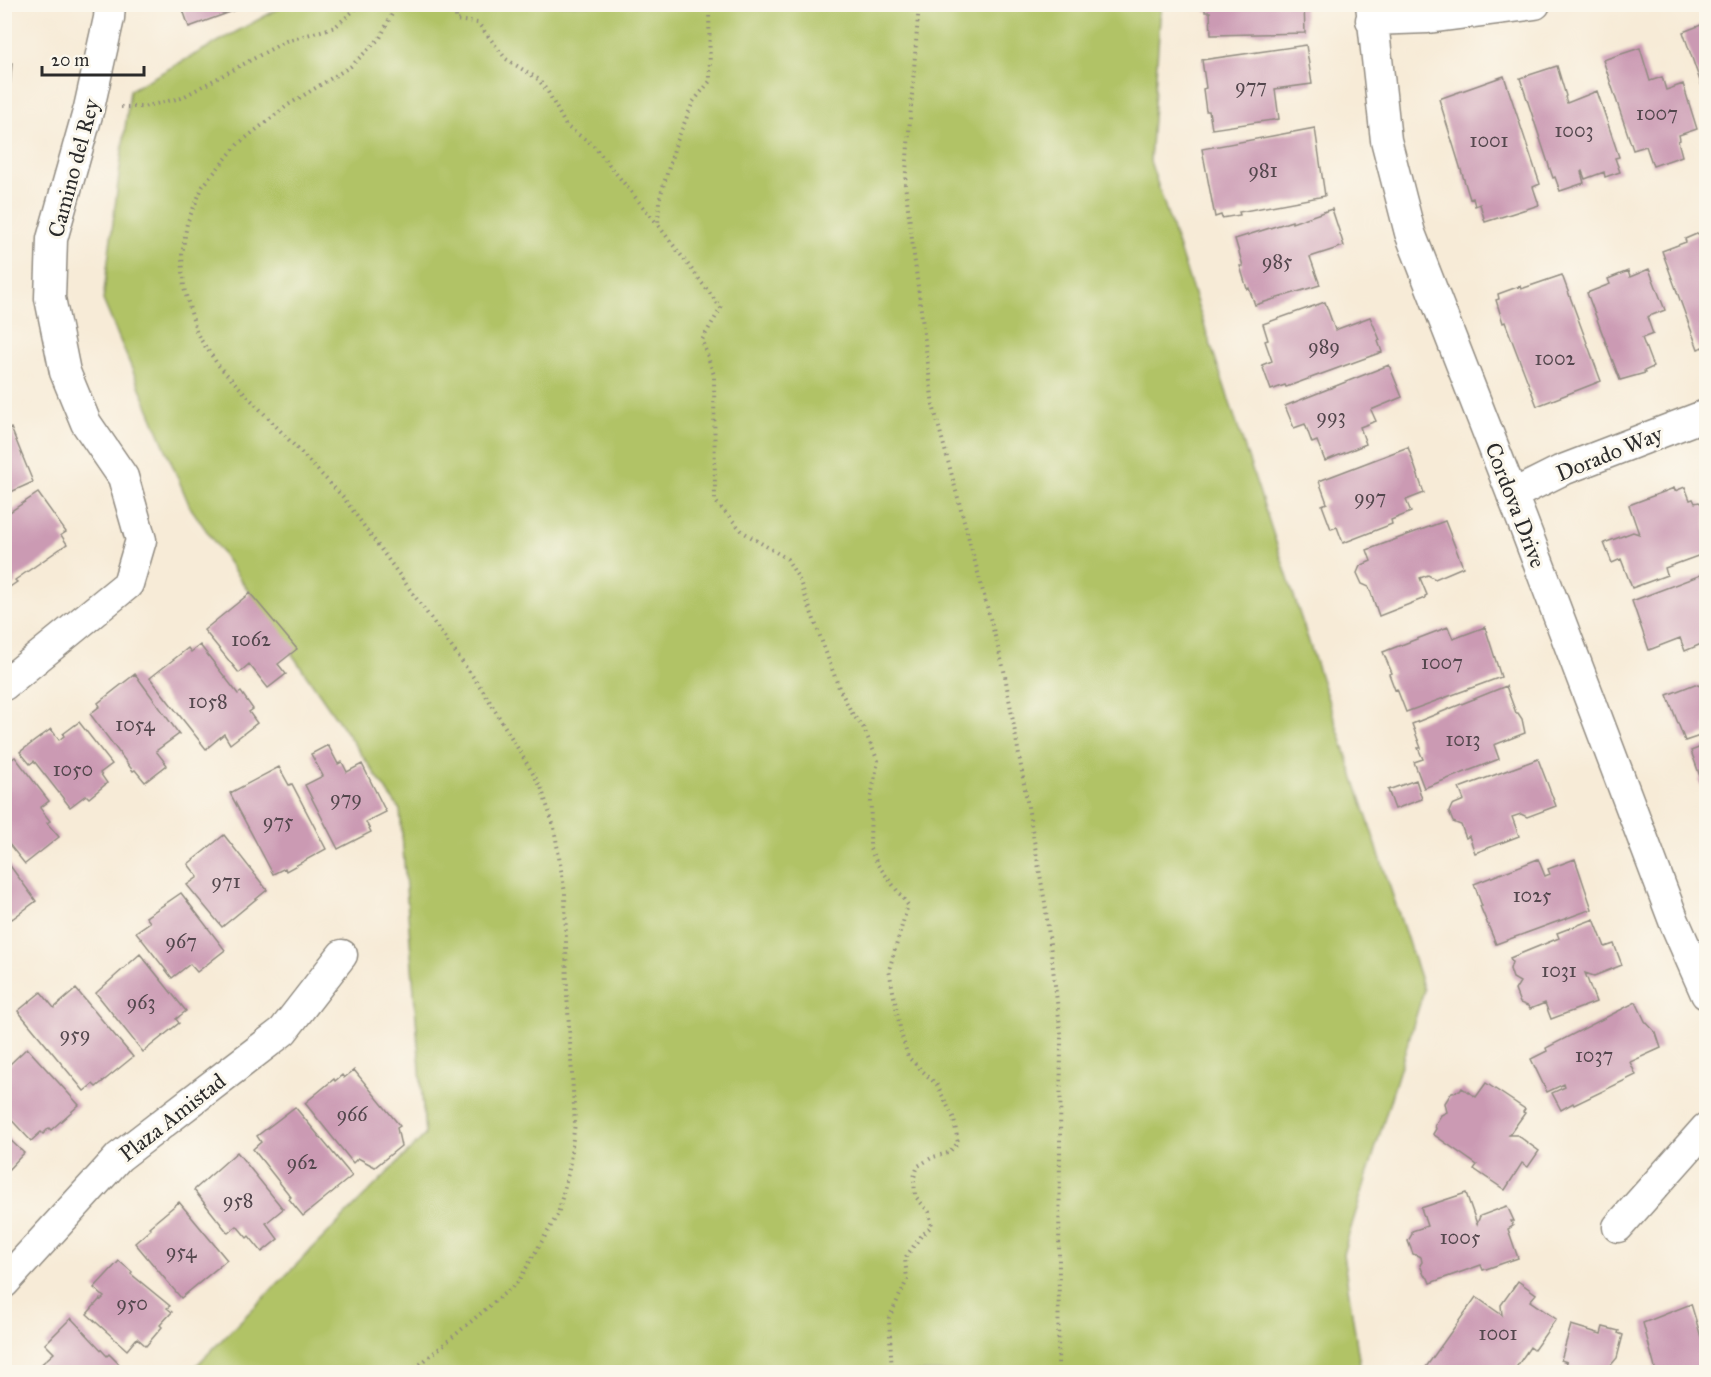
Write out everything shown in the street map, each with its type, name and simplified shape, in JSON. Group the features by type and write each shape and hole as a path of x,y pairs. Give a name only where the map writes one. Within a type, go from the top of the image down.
{"street":[{"name":"Camino del Rey","path":"4,685 128,584 141,540 123,477 86,423 64,372 50,298 52,239 89,108 110,18 110,4"},
{"path":"1371,12 1428,18 1535,4"},
{"name":"Cordova Drive","path":"1371,12 1386,140 1410,233 1674,921 1707,994"},
{"name":"Dorado Way","path":"1512,495 1560,471 1707,415"},
{"name":"Plaza Amistad","path":"4,1282 119,1157 283,1031 342,955"},
{"path":"1618,1227 1707,1128"}],"path":[{"path":"89,108 143,107 181,98 286,41 335,27 361,4"},
{"path":"397,4 380,38 351,66 288,105 238,144 203,186 186,223 182,255 184,288 197,334 218,365 350,507 484,692 542,787 554,827 565,893 567,994 575,1123 569,1168 558,1214 518,1282 411,1372"},
{"path":"456,4 456,20 478,23 506,59 538,80 548,92 566,126 593,145 721,308 702,340 714,375 715,501 743,532 788,560 807,597 839,688 853,715 863,727 879,761 871,797 870,849 878,865 908,905 890,970 901,1033 908,1057 937,1085 954,1119 958,1143 948,1154 933,1157 918,1166 914,1177 915,1196 929,1212 932,1226 921,1236 905,1258 907,1280 889,1318 892,1372"},
{"path":"658,225 659,201 675,146 693,102 710,81 709,4"},
{"path":"920,4 905,184 933,405 1004,670 1045,903 1060,1034 1058,1372"}],"green space":[{"path":"285,5 1161,5 1150,161 1424,990 1343,1254 1361,1372 190,1372 425,1135 400,810 190,507 103,300 130,90"}],"building":[{"path":"181,4 250,4 250,5 189,27"},
{"path":"1205,4 1304,4 1305,33 1211,35 1210,12 1205,12"},
{"path":"1706,23 1706,98 1683,32"},
{"path":"1306,45 1312,84 1275,89 1279,119 1212,129 1209,111 1206,111 1202,60"},
{"path":"1640,48 1650,81 1662,77 1666,90 1683,84 1697,129 1679,135 1680,140 1678,141 1682,156 1653,166 1646,146 1633,150 1603,60"},
{"path":"4,63 12,63 7,125 4,124"},
{"path":"1557,66 1567,103 1597,91 1619,157 1615,158 1620,172 1605,177 1604,172 1585,179 1582,171 1584,183 1560,191 1555,177 1553,178 1520,78"},
{"path":"1504,76 1540,184 1533,187 1539,205 1485,222 1480,204 1475,206 1473,198 1470,199 1439,99"},
{"path":"1315,128 1325,196 1239,212 1240,215 1215,217 1202,149"},
{"path":"1332,209 1344,246 1310,257 1320,285 1255,305 1240,266 1243,266 1235,239"},
{"path":"1706,230 1706,346 1698,349 1662,251 1686,242 1685,239"},
{"path":"1649,269 1665,310 1647,317 1653,334 1642,338 1653,367 1644,371 1645,373 1620,380 1587,293 1610,284 1608,279 1628,271 1630,277"},
{"path":"1562,275 1601,381 1537,406 1496,300 1499,299 1498,294"},
{"path":"1325,302 1335,330 1370,317 1380,340 1378,341 1382,352 1286,387 1285,385 1271,390 1262,365 1272,361 1265,341 1268,340 1263,324"},
{"path":"1389,365 1402,397 1371,410 1376,421 1360,427 1366,444 1325,461 1317,441 1312,443 1305,424 1294,428 1285,406"},
{"path":"11,428 33,482 4,495 4,431"},
{"path":"1408,447 1424,493 1406,500 1411,512 1391,520 1392,524 1343,543 1337,527 1331,529 1322,505 1327,503 1319,481"},
{"path":"1685,487 1690,500 1693,499 1695,503 1699,502 1706,506 1706,553 1665,568 1667,575 1632,588 1621,559 1612,563 1604,543 1633,532 1639,534 1629,505 1674,488 1675,491"},
{"path":"38,493 66,532 61,535 67,544 15,580 17,582 4,591 4,516"},
{"path":"1445,521 1463,567 1435,579 1428,575 1420,578 1427,595 1425,598 1379,616 1369,587 1362,584 1357,573 1360,566 1371,561 1367,550"},
{"path":"1706,573 1706,642 1685,651 1680,638 1649,650 1632,601"},
{"path":"250,593 297,649 278,664 286,674 268,688 249,664 239,673 204,630"},
{"path":"1448,627 1453,639 1485,627 1501,677 1406,712 1397,689 1395,690 1389,674 1392,673 1383,652"},
{"path":"200,645 238,694 241,692 253,709 249,712 257,723 230,744 224,734 206,749 150,678 188,648 191,652"},
{"path":"135,674 179,734 156,751 167,765 145,782 135,770 133,771 90,714 100,706 98,703"},
{"path":"1695,684 1700,686 1706,684 1706,734 1685,741 1667,695"},
{"path":"1506,686 1516,713 1522,719 1525,733 1494,745 1499,759 1424,788 1414,762 1423,759 1412,724"},
{"path":"79,722 112,764 100,773 107,783 89,798 86,795 70,807 34,761 30,764 20,752 51,729 59,740"},
{"path":"328,745 338,764 342,762 347,772 362,764 386,812 366,822 371,832 338,849 305,785 323,776 311,754"},
{"path":"1706,745 1706,799 1691,751"},
{"path":"15,757 49,801 40,808 50,821 47,823 59,837 25,864 4,838 4,765"},
{"path":"1538,759 1556,806 1527,817 1521,814 1512,817 1519,836 1475,853 1469,836 1466,838 1461,825 1453,822 1449,812 1452,805 1464,800 1459,788"},
{"path":"279,767 289,785 292,784 326,849 286,871 285,868 273,874 230,793"},
{"path":"1416,780 1422,799 1395,809 1388,790"},
{"path":"224,835 267,890 222,927 187,885 198,877 188,864"},
{"path":"1538,859 1545,876 1550,874 1548,869 1575,859 1592,909 1496,944 1480,906 1482,906 1474,884"},
{"path":"8,863 36,901 12,919 4,910 4,865"},
{"path":"181,893 225,950 197,972 190,964 172,978 136,932 150,922 146,917"},
{"path":"1594,919 1605,947 1614,944 1622,965 1594,976 1585,973 1596,1002 1551,1019 1545,1003 1530,1009 1520,1003 1515,990 1520,982 1513,978 1510,958 1559,938 1557,933"},
{"path":"140,954 186,1011 176,1019 179,1023 143,1052 96,993"},
{"path":"76,989 133,1057 96,1087 93,1084 84,1091 18,1011 41,992 54,1008"},
{"path":"1636,1002 1645,1021 1656,1033 1661,1048 1630,1062 1636,1075 1561,1110 1552,1093 1565,1087 1564,1084 1547,1092 1531,1059 1547,1051 1546,1048"},
{"path":"27,1048 79,1105 51,1130 49,1128 43,1134 41,1132 31,1141 4,1112 4,1065 7,1063 9,1065"},
{"path":"354,1070 400,1126 397,1128 401,1146 375,1167 358,1158 353,1163 305,1103 334,1079 335,1081 342,1075 344,1078"},
{"path":"1486,1083 1525,1109 1523,1112 1525,1113 1509,1135 1517,1135 1539,1151 1528,1167 1522,1163 1505,1190 1474,1169 1477,1165 1433,1134 1441,1115 1447,1112 1445,1103 1452,1092 1460,1091 1462,1088 1476,1097"},
{"path":"295,1107 352,1176 303,1216 253,1149 261,1142 257,1136"},
{"path":"4,1134 24,1153 4,1174"},
{"path":"237,1152 283,1209 266,1223 278,1239 262,1252 237,1226 228,1233 194,1190"},
{"path":"1466,1193 1477,1224 1480,1216 1507,1206 1514,1221 1511,1221 1513,1226 1508,1229 1518,1258 1483,1270 1481,1265 1430,1283 1420,1265 1421,1257 1413,1254 1408,1241 1412,1231 1427,1226 1421,1208"},
{"path":"179,1202 227,1260 181,1298 135,1243 151,1229 149,1227"},
{"path":"119,1261 132,1272 131,1274 170,1306 167,1308 172,1312 146,1346 137,1338 127,1350 87,1314 104,1297 94,1288"},
{"path":"1518,1281 1536,1294 1530,1301 1556,1319 1534,1350 1530,1347 1513,1372 1460,1372 1455,1366 1451,1372 1433,1372 1426,1367 1476,1297 1502,1315 1501,1305"},
{"path":"1691,1304 1701,1337 1706,1335 1706,1372 1656,1372 1643,1323"},
{"path":"71,1318 107,1356 109,1354 119,1364 117,1366 121,1370 119,1372 40,1372 36,1369 54,1353 45,1344"},
{"path":"1571,1325 1601,1334 1603,1327 1619,1331 1618,1333 1623,1335 1617,1358 1610,1366 1630,1372 1564,1372 1567,1362 1561,1360"}]}
